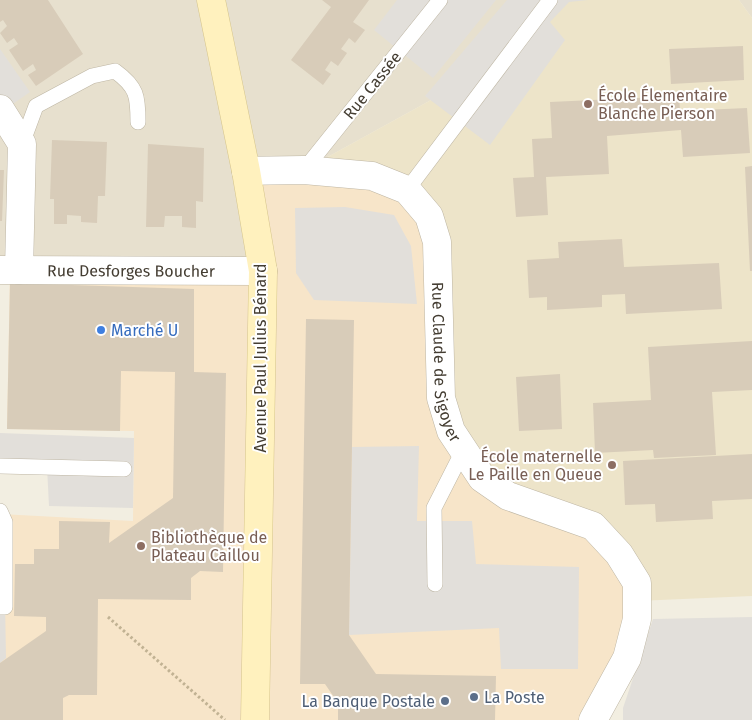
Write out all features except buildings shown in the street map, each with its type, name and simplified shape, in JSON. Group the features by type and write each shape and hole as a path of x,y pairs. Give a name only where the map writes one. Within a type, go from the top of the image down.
{"main road":[{"name":"Avenue Paul Julius Bénard","path":"211,0 246,171 263,271 255,720"}],"street":[{"path":"0,109 22,144 10,270"},
{"name":"Rue Claude de Sigoyer","path":"246,171 304,170 372,176 407,190 429,216 437,242 441,398 451,431 482,478 508,496 593,526 619,554 637,584 637,619 626,658 593,720"},
{"name":"Rue Desforges Boucher","path":"10,270 263,271"}],"lane":[{"name":"Rue Cassée","path":"304,170 440,0"},
{"path":"407,190 550,0"},
{"path":"22,144 36,106 92,76 114,71 129,82 138,98 138,122"},
{"path":"435,584 434,508 463,451"},
{"path":"0,466 124,469"},
{"path":"0,511 5,522 5,607 0,607"}],"path":[{"path":"108,617 225,720"}],"shaded area":[{"path":"0,0 513,0 542,39 304,170 263,271 0,270"},
{"path":"397,0 496,0 433,78 374,30"},
{"path":"507,0 588,0 569,2 550,22 565,40 490,145 425,96"},
{"name":"École Élementaire Blanche Pierson","path":"513,0 739,0 752,18 752,596 637,601 619,554 508,496 451,431 437,242 407,190 304,170 542,39"},
{"path":"739,0 752,0 752,18"},
{"path":"0,49 30,92 0,113"},
{"path":"246,171 407,190 593,526 637,583 593,720 0,720 0,514 133,521 134,431 7,429 10,270 263,271"},
{"path":"345,207 394,215 411,246 417,304 314,300 296,273 295,208"},
{"path":"0,433 134,438 133,508 49,506 47,467 0,466"},
{"path":"419,446 417,521 472,521 476,564 579,567 578,669 501,669 499,628 349,635 352,447"},
{"path":"0,541 4,542 6,658 0,663"},
{"path":"752,617 752,720 623,720 623,708 653,619"}],"place":[{"name":"École Élementaire Blanche Pierson","path":"588,104"},
{"name":"Marché U","path":"101,330"},
{"name":"École maternelle Le Paille en Queue","path":"612,465"},
{"name":"Bibliothèque de Plateau Caillou","path":"141,546"},
{"name":"La Poste","path":"474,697"},
{"name":"La Banque Postale","path":"445,701"}]}
